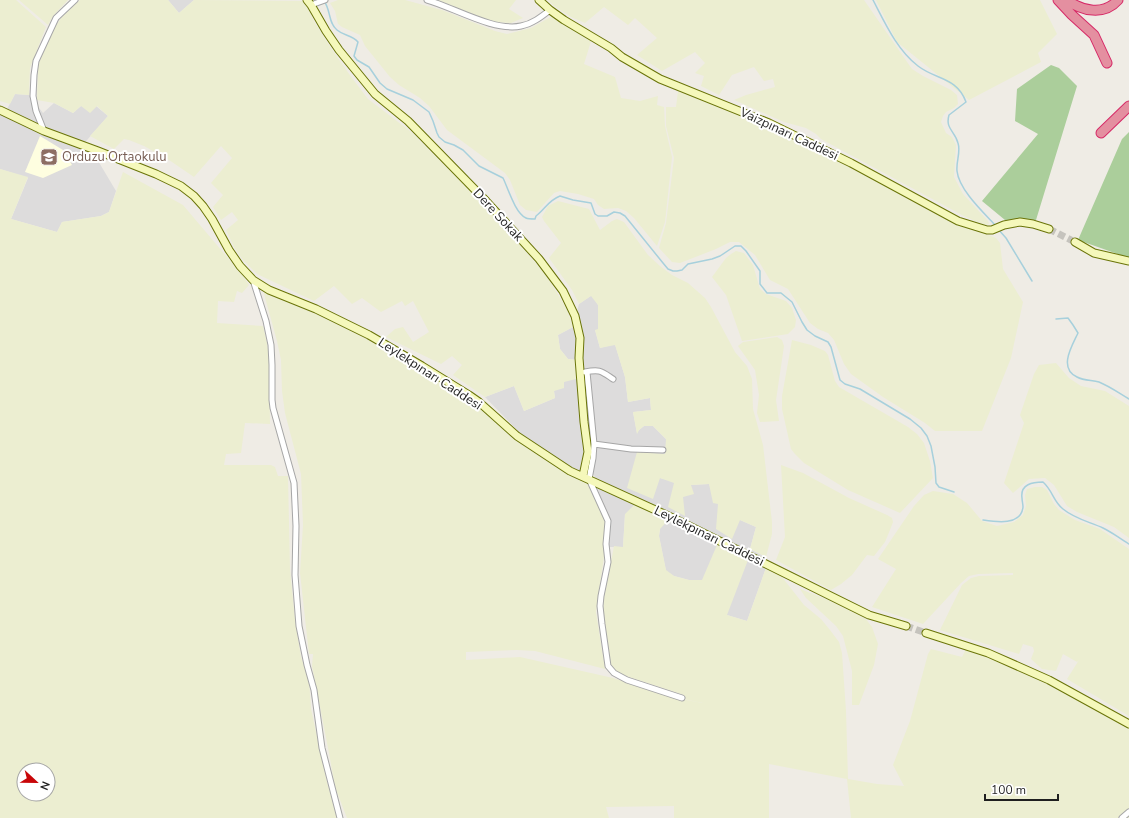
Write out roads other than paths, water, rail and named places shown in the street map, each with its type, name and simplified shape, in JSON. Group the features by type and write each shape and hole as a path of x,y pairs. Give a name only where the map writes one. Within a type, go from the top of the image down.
{"highway":[{"path":"1058,0 1094,35 1107,63"},
{"path":"1067,0 1076,6 1090,10 1102,10 1118,0"},
{"path":"1101,133 1129,106"}],"street":[{"path":"44,131 34,104 34,67 38,55 56,18 75,0"},
{"path":"309,2 325,0"},
{"path":"426,0 446,6 479,20 513,27 529,24 550,10"},
{"name":"Vaizpınarı Caddesi","path":"540,0 550,10 622,57 660,79 782,130 851,163 958,221 987,230 1020,222 1049,229"},
{"name":"Dere Sokak","path":"309,2 339,50 375,94 412,126 486,201 539,259 566,297 575,316 580,338 588,452 586,478"},
{"name":"Leylekpınarı Caddesi","path":"0,110 44,131 111,156 168,179 181,186 194,196 203,206 229,250 240,266 253,280 269,290 323,313 388,346 469,395 522,440 570,471 673,518 869,615 906,626"},
{"path":"1075,242 1094,253 1129,261"},
{"path":"253,280 269,332 272,354 272,400 274,412 294,483 296,526 295,575 299,626 315,695 322,748 340,818"},
{"path":"613,379 600,370 583,372 594,444 593,458 586,478 608,521 606,544 608,562 600,606 608,666 614,673 628,680 682,698"},
{"path":"594,444 631,449 663,450"},
{"path":"926,633 988,653 1049,680 1129,724"},
{"path":"1122,818 1129,812"}],"waterway":[{"path":"873,0 892,36 911,60 925,71 952,83 962,94 966,102 949,115 948,120 949,127 957,139 959,146 957,171 962,186 973,201 996,226"},
{"path":"324,1 328,8 334,27 358,42 354,56 357,60 369,67 380,83 387,89 413,100 429,112 439,137 445,142 463,150 479,166 503,178 515,206 526,218 535,219 536,216 550,202 560,196 591,203 595,214 598,216 607,216 614,212 620,213 625,216 668,269 673,271 682,270 688,264 712,259 720,256 735,246 741,246 760,271 760,284 767,293 781,293 792,302 807,330 815,336 828,342 831,347 840,380 845,384 860,389 910,419 921,428 927,436 931,446 936,483 939,487 954,492"},
{"path":"998,229 1006,238 1032,281"},
{"path":"1056,319 1068,318 1078,333 1068,356 1067,363 1071,373 1085,380 1096,381 1103,384 1129,399"},
{"path":"983,520 1001,522 1013,520 1018,517 1023,507 1022,493 1025,487 1031,483 1043,482 1060,506 1068,512 1106,530 1129,544"}],"tunnel":[{"path":"1049,229 1075,242"},
{"path":"906,626 926,633"}],"place":[{"name":"Orduzu Ortaokulu","path":"49,157"}]}
